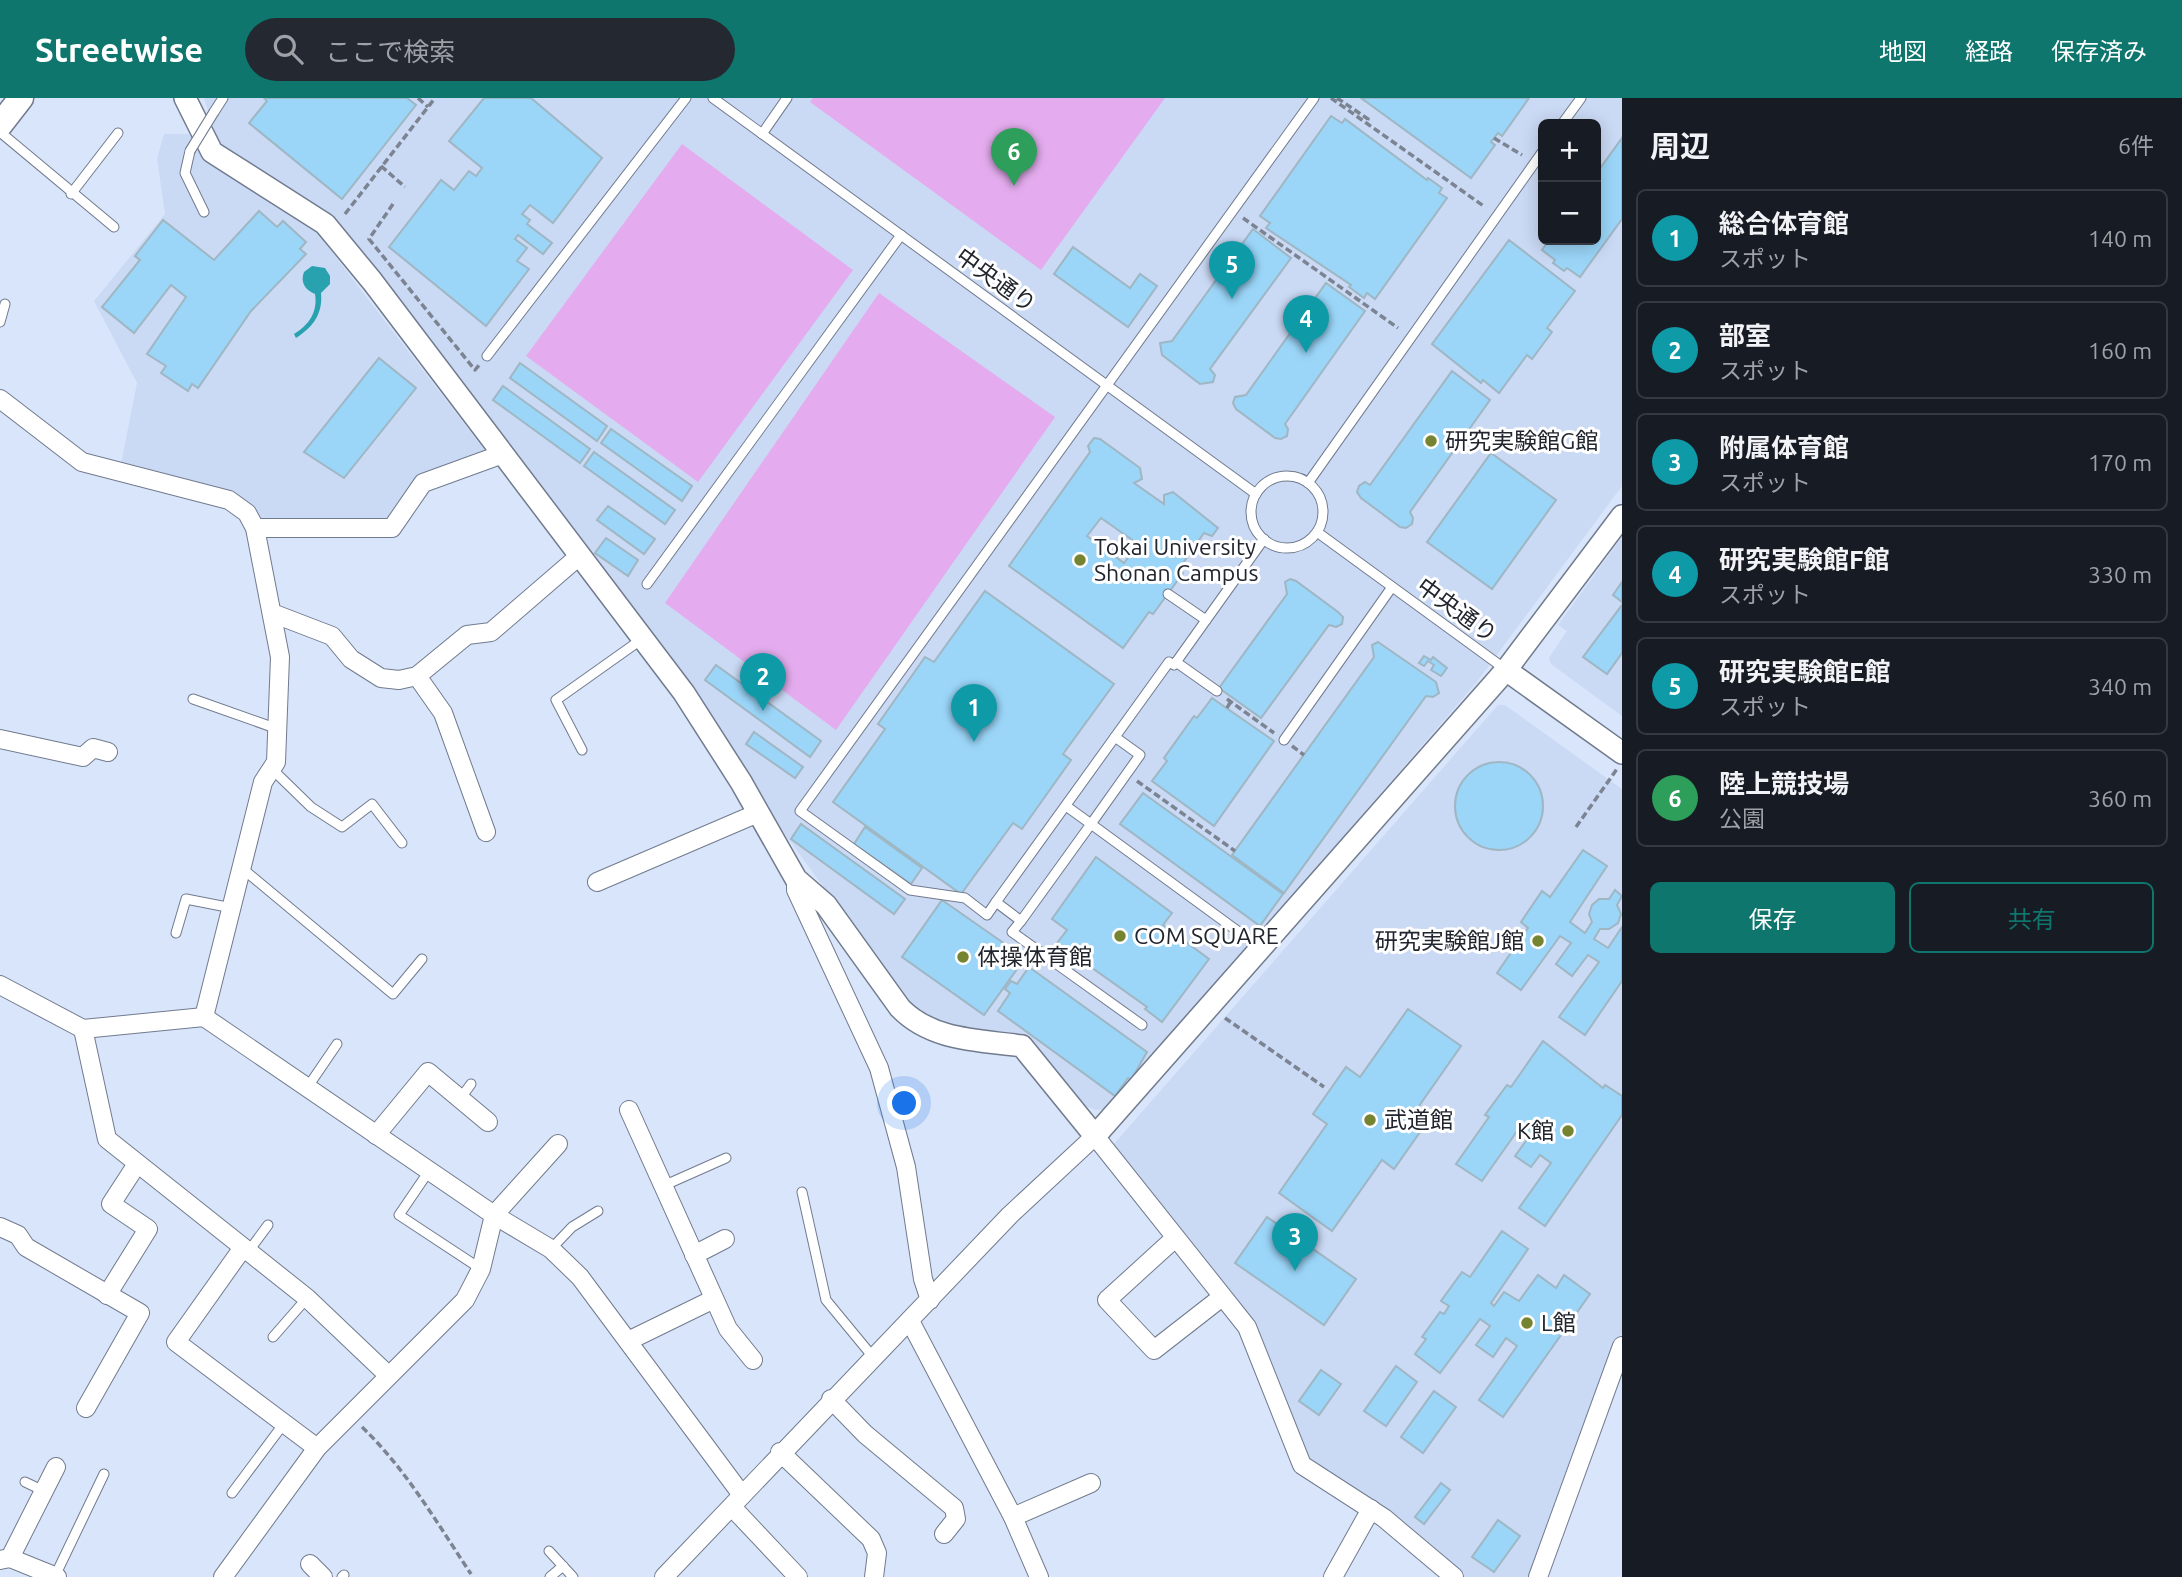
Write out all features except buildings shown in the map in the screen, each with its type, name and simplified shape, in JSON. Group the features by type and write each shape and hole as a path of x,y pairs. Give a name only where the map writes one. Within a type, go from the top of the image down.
{"main road":[{"path":"0,125 21,98"}],"street":[{"path":"186,98 212,152 325,224 372,281 500,455 684,694 796,879 825,905 883,987 912,1021 944,1035 1022,1046 1247,1327 1302,1465 1371,1509 1454,1577"},
{"path":"0,399 82,462 229,500 247,513 255,528 280,657 275,728 276,762 263,782 204,1017"},
{"path":"255,528 392,528 423,483 500,455"},
{"path":"664,1577 780,1452 1010,1215 1095,1136 1506,670 1622,516"},
{"path":"272,613 332,636 351,659 380,678 399,680 417,676 467,635 491,632 578,557"},
{"path":"1506,670 1622,753"},
{"path":"417,676 443,713 486,832"},
{"path":"0,739 83,757 93,748 108,752"},
{"path":"597,882 758,813"},
{"path":"796,879 796,890 879,1068 906,1167 923,1279 930,1300"},
{"path":"0,985 83,1029 204,1017 429,1171 551,1249 580,1277 628,1341 737,1501 798,1577"},
{"path":"83,1029 107,1139 307,1298 388,1375"},
{"path":"376,1135 428,1072 488,1122"},
{"path":"629,1110 714,1299 729,1329 753,1360"},
{"path":"223,1577 317,1448 388,1375 451,1317 465,1300 481,1269 495,1215 558,1144"},
{"path":"107,1295 148,1229 111,1204 138,1164"},
{"path":"0,1227 18,1235 26,1247 140,1313 86,1408"},
{"path":"694,1255 725,1239"},
{"path":"1174,1239 1107,1300 1154,1350 1222,1297"},
{"path":"245,1251 176,1342 317,1448"},
{"path":"628,1341 714,1299"},
{"path":"910,1321 1013,1517 1039,1577"},
{"path":"1538,1577 1622,1346"},
{"path":"831,1399 865,1434 954,1508 956,1519 944,1534"},
{"path":"780,1452 871,1539 877,1553 874,1577"},
{"path":"56,1467 5,1559 25,1571 56,1577"},
{"path":"1013,1517 1091,1483"},
{"path":"1333,1577 1371,1509"},
{"path":"310,1563 323,1577"}],"lane":[{"path":"204,212 185,173 190,151 223,98"},
{"path":"487,356 686,98"},
{"name":"中央通り","path":"713,98 1256,494"},
{"path":"762,134 787,98"},
{"path":"1264,539 1174,665 1169,662 987,915 965,898 910,890 800,811 1314,98"},
{"path":"1566,119 1581,98"},
{"path":"0,132 71,194 114,227"},
{"path":"71,194 118,133"},
{"path":"1308,483 1538,158"},
{"path":"647,584 901,235"},
{"path":"0,322 5,304"},
{"path":"1282,476 1294,476 1308,483 1321,500 1323,511 1317,533 1299,546 1276,547 1264,539 1252,522 1251,510 1256,494 1270,480 1282,476"},
{"name":"中央通り","path":"1317,533 1506,670"},
{"path":"1284,740 1392,587"},
{"path":"1168,594 1206,620"},
{"path":"582,750 556,700 642,639"},
{"path":"1176,662 1217,691"},
{"path":"193,699 275,728"},
{"path":"1115,737 1140,755 1012,932 1142,1026"},
{"path":"272,770 311,807 342,827 372,804 402,843"},
{"path":"1066,806 1247,938"},
{"path":"243,869 393,994 422,959"},
{"path":"176,933 186,899 232,908"},
{"path":"996,902 1021,921"},
{"path":"307,1088 337,1044"},
{"path":"460,1099 471,1084"},
{"path":"663,1186 726,1158"},
{"path":"429,1171 399,1215 481,1269"},
{"path":"802,1192 826,1300 873,1357"},
{"path":"551,1249 572,1227 598,1211"},
{"path":"245,1251 268,1225"},
{"path":"273,1337 307,1298"},
{"path":"232,1493 285,1422"},
{"path":"56,1577 104,1474"},
{"path":"25,1482 44,1491"},
{"path":"549,1551 573,1577"},
{"path":"550,1577 563,1566"}],"path":[{"path":"418,98 428,107"},
{"path":"345,214 435,98"},
{"path":"1331,98 1485,207"},
{"path":"1337,98 1368,120 1366,123"},
{"path":"1494,138 1522,155"},
{"path":"381,166 405,187"},
{"path":"393,204 369,239 475,370 487,356"},
{"path":"1233,211 1398,328"},
{"path":"1217,691 1237,703 1304,755"},
{"path":"1227,708 1231,701"},
{"path":"1576,827 1622,761"},
{"path":"1127,774 1235,851"},
{"path":"1209,1007 1324,1087"},
{"path":"349,1415 388,1455 471,1574"}],"shaded area":[{"name":"Tokai University Shonan Campus","path":"204,98 1622,98 1622,486 1476,683 1108,1109 1095,1110 1084,1105 1027,1042 943,1026 924,1017 907,1001 776,822 691,688 507,450 377,269 330,215 219,144"},
{"path":"813,98 1165,98 1041,270 810,102"},
{"path":"164,134 189,134 203,160 318,234 489,456 437,472 398,526 282,537 259,517 120,469 137,383 94,301 165,214 157,158"},
{"path":"682,144 853,270 698,482 526,356"},
{"path":"879,293 1055,417 836,730 665,603"},
{"path":"1622,537 1622,716 1551,664 1549,658 1567,631 1558,625"},
{"path":"1498,705 1505,705 1622,789 1622,1332 1533,1577 1459,1577 1371,1499 1312,1465 1251,1321 1113,1145"}],"water":[{"path":"312,266 325,268 330,276 330,284 321,293 316,319 296,338 294,334 308,322 314,312 315,294 306,288 303,282 304,272"}],"place":[{"name":"陸上競技場","path":"1014,186"},
{"name":"研究実験館E館","path":"1232,299"},
{"name":"研究実験館F館","path":"1306,353"},
{"name":"研究実験館G館","path":"1431,441"},
{"name":"Tokai University Shonan Campus","path":"1080,560"},
{"name":"部室","path":"763,711"},
{"name":"総合体育館","path":"974,742"},
{"name":"COM SQUARE","path":"1120,936"},
{"name":"研究実験館J館","path":"1538,941"},
{"name":"体操体育館","path":"963,957"},
{"name":"武道館","path":"1370,1120"},
{"name":"K館","path":"1568,1131"},
{"name":"附属体育館","path":"1295,1271"},
{"name":"L館","path":"1527,1323"}]}
